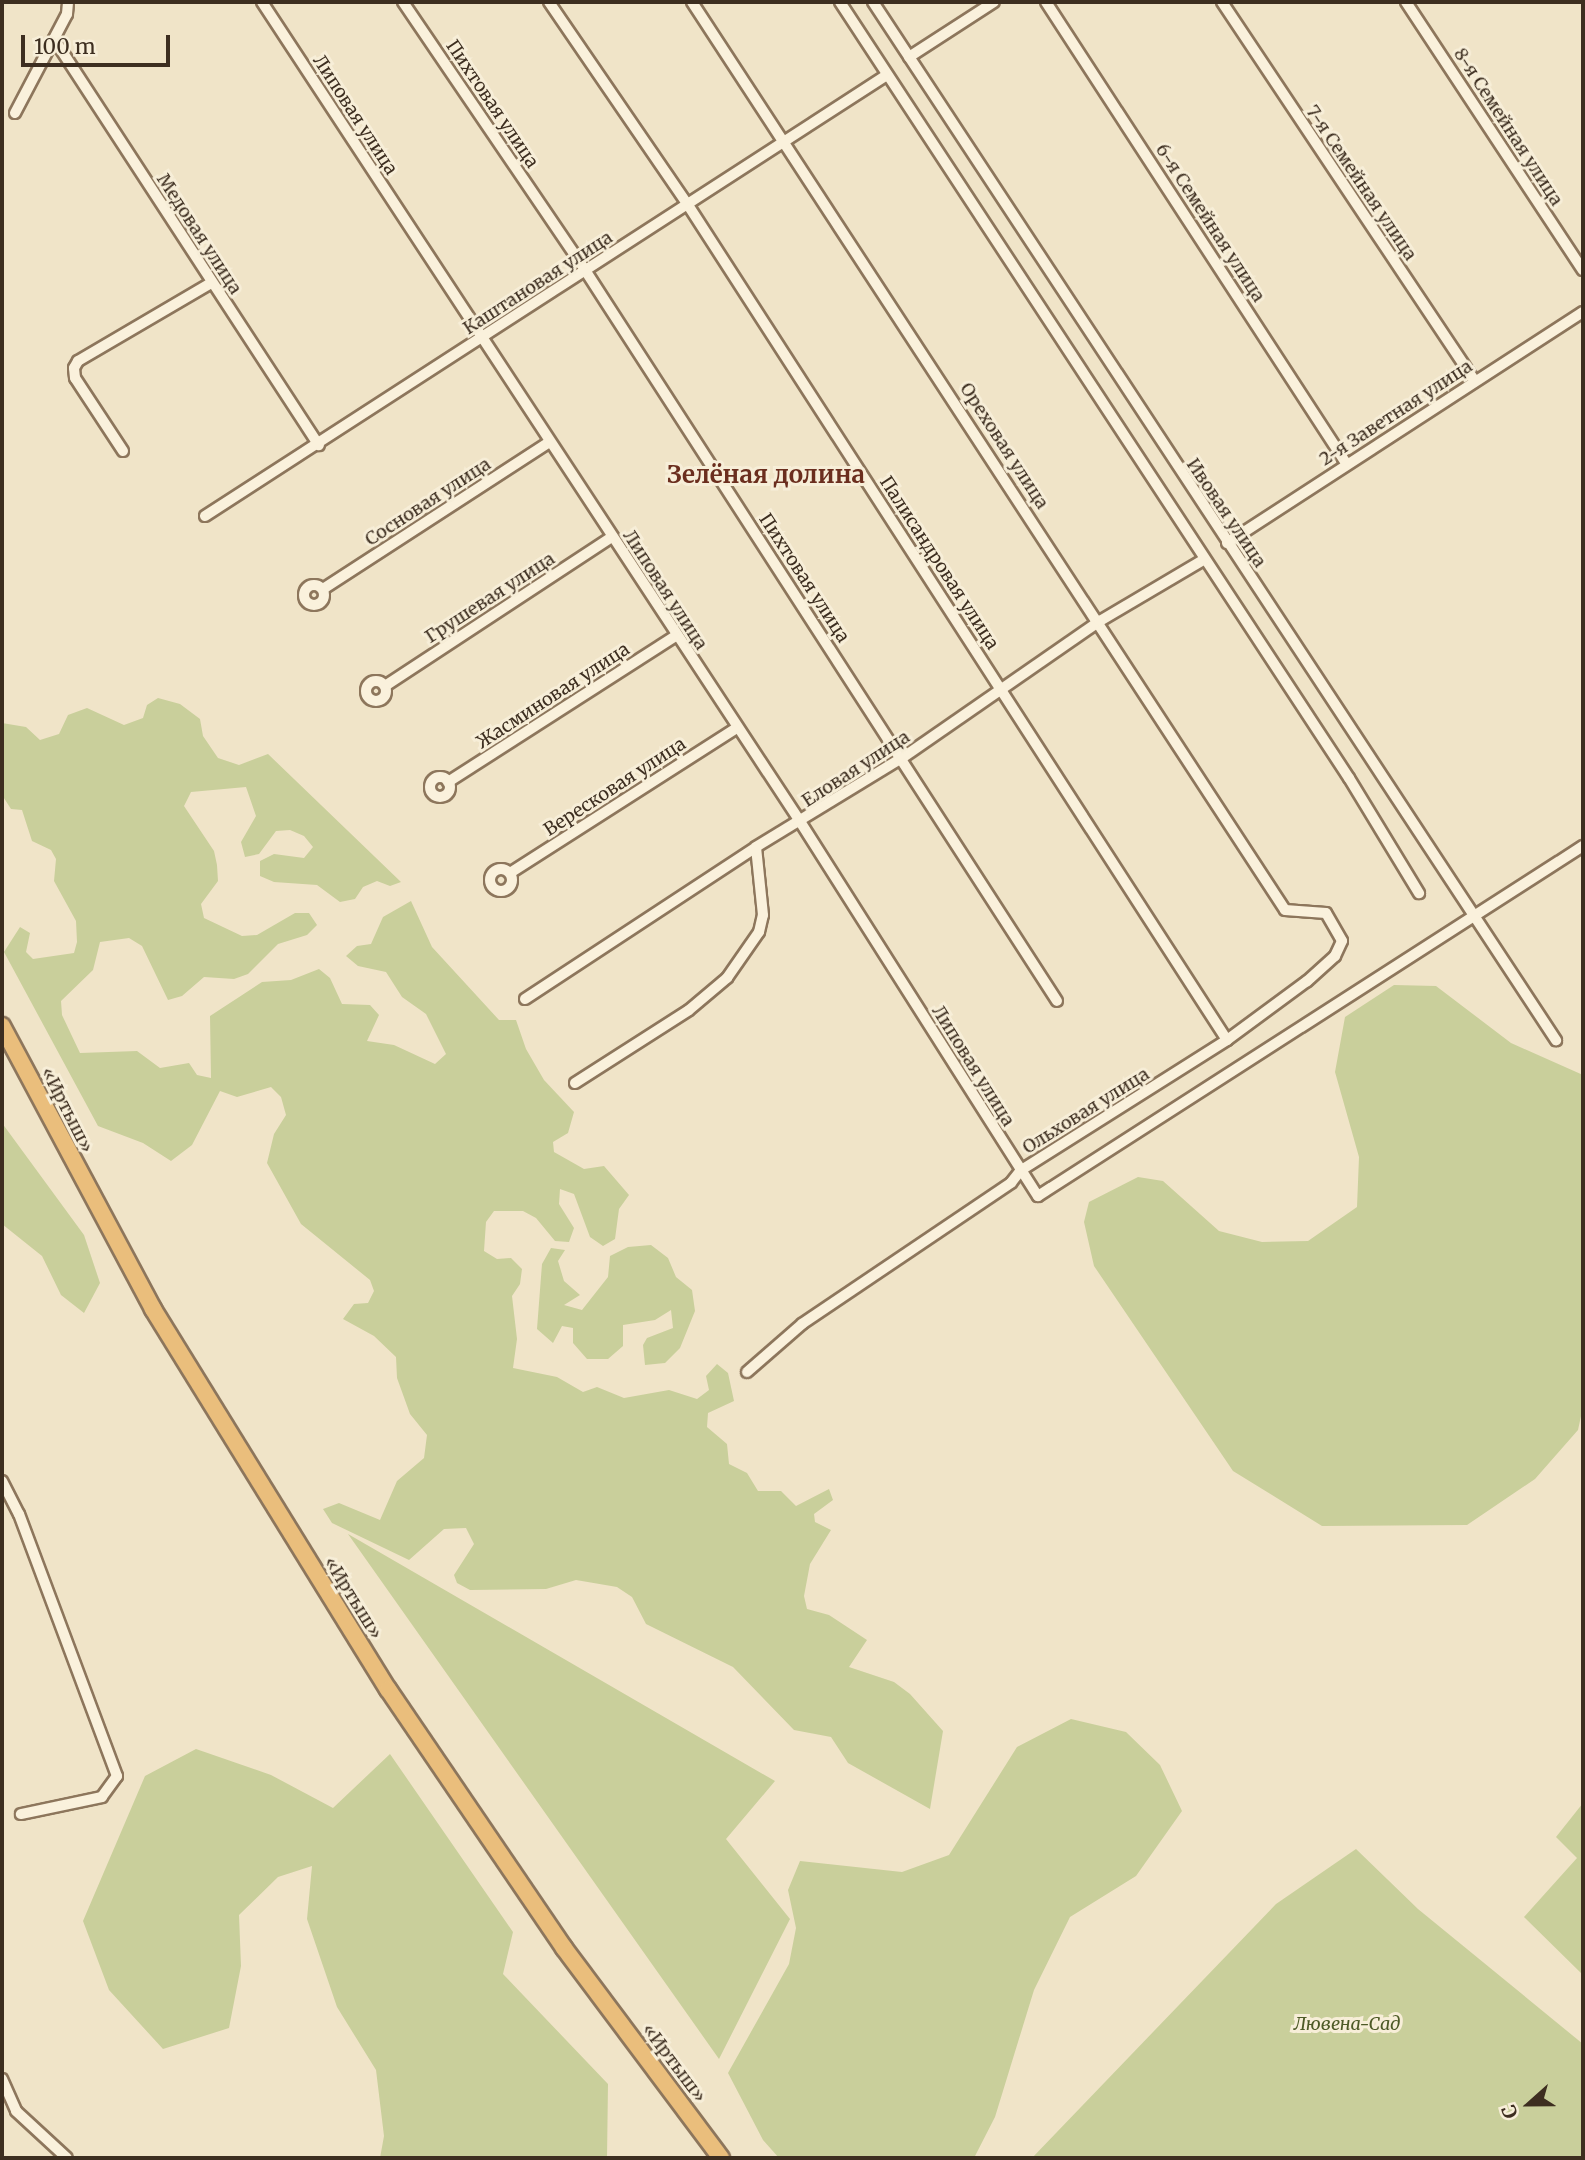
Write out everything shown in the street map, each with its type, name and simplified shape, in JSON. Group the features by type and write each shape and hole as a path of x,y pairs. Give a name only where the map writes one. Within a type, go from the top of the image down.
{"highway":[{"name":"«Иртыш»","path":"2,1026 153,1309 388,1689 564,1948 722,2158"}],"street":[{"path":"15,113 54,39 68,2"},
{"name":"Липовая улица","path":"262,2 675,636 801,823 1038,1196 1472,915"},
{"name":"Пихтовая улица","path":"403,2 585,270 1057,1001"},
{"name":"Палисандровая улица","path":"549,2 688,205 1003,689 1227,1040"},
{"name":"Ореховая улица","path":"692,2 787,142 1286,910"},
{"path":"840,2 1203,560 1349,778 1419,893"},
{"name":"Ивовая улица","path":"873,2 1227,543 1375,759 1472,915 1556,1040"},
{"path":"909,57 995,2"},
{"name":"6-я Семейная улица","path":"1046,2 1346,463"},
{"name":"7-я Семейная улица","path":"1222,2 1475,381"},
{"name":"8-я Семейная улица","path":"1406,2 1583,270"},
{"name":"Медовая улица","path":"54,39 319,445"},
{"name":"Каштановая улица","path":"205,516 319,445 887,75"},
{"path":"123,451 75,378 74,368 78,361 211,283"},
{"name":"2-я Заветная улица","path":"1227,543 1346,463 1583,312"},
{"name":"Сосновая улица","path":"323,589 549,442"},
{"name":"Грушевая улица","path":"385,686 611,537"},
{"name":"Еловая улица","path":"524,999 756,847 801,823 902,758 1100,621 1203,560"},
{"name":"Жасминовая улица","path":"448,782 675,636"},
{"name":"Вересковая улица","path":"510,873 737,728"},
{"path":"1472,915 1583,846"},
{"path":"575,1083 697,1003 743,957 760,932 763,915 756,847"},
{"name":"Ольховая улица","path":"747,1372 802,1324 1011,1183 1021,1170 1227,1040 1307,981 1341,949 1339,930 1326,913 1286,910"},
{"path":"2,1481 19,1514 117,1776 102,1797 21,1814"},
{"path":"2,2079 16,2111 67,2158"}],"green space":[{"path":"158,698 180,704 200,719 203,736 218,758 239,765 268,754 401,882 390,886 377,881 363,887 355,899 340,902 317,885 274,882 260,876 260,861 274,854 304,858 313,847 304,836 290,830 276,831 259,854 245,857 241,842 256,816 246,787 191,792 184,806 214,851 217,865 218,881 201,904 204,918 242,936 257,935 295,913 309,913 317,925 307,935 278,944 248,974 234,979 204,977 182,996 168,1000 142,946 129,938 100,942 93,970 61,1001 62,1015 80,1053 137,1051 160,1068 189,1063 197,1075 211,1078 210,1016 262,982 291,980 319,969 330,978 342,1004 370,1005 379,1015 367,1041 394,1045 435,1064 446,1054 426,1014 402,997 386,972 358,966 346,956 357,946 371,944 383,917 411,901 432,947 499,1020 516,1020 526,1049 544,1080 574,1112 568,1133 553,1142 554,1152 584,1169 604,1166 629,1195 619,1209 615,1239 603,1246 590,1237 574,1194 560,1189 559,1204 574,1228 569,1242 555,1241 536,1218 523,1211 494,1211 486,1222 484,1251 497,1259 511,1258 522,1269 520,1284 512,1296 517,1339 513,1368 557,1377 583,1392 597,1387 624,1398 669,1390 697,1399 709,1390 706,1376 717,1364 728,1373 734,1401 708,1413 707,1427 727,1444 729,1464 747,1473 758,1491 781,1491 796,1506 829,1489 833,1500 814,1514 815,1522 831,1530 810,1564 804,1596 807,1609 829,1615 867,1640 849,1667 894,1682 910,1694 943,1731 930,1809 848,1763 831,1737 794,1730 733,1667 646,1624 632,1597 617,1587 576,1580 546,1589 470,1590 457,1583 454,1575 474,1544 466,1528 444,1529 409,1560 332,1523 323,1509 339,1503 380,1520 397,1481 424,1458 427,1435 410,1414 397,1378 396,1357 374,1336 343,1319 354,1304 368,1303 374,1291 370,1280 301,1224 267,1163 274,1134 286,1115 281,1097 271,1087 237,1097 220,1091 192,1145 171,1161 143,1143 98,1126 4,952 20,927 30,933 26,952 33,959 74,953 77,942 76,921 54,881 56,859 51,850 32,841 22,810 11,809 2,795 2,723 26,727 40,740 59,734 68,715 87,708 124,725 143,718 147,705"},
{"path":"1394,985 1436,986 1511,1043 1583,1075 1583,1407 1578,1430 1535,1479 1467,1525 1322,1526 1233,1471 1094,1266 1084,1222 1089,1202 1138,1177 1163,1181 1219,1231 1262,1242 1308,1241 1357,1207 1359,1157 1335,1072 1345,1017"},
{"path":"2,1123 84,1235 100,1283 84,1313 61,1295 42,1256 2,1224"},
{"path":"651,1245 668,1258 676,1277 692,1290 695,1311 680,1348 665,1363 645,1365 643,1345 647,1338 673,1328 671,1310 655,1320 623,1325 623,1346 608,1359 587,1359 573,1343 573,1328 562,1326 553,1343 537,1329 542,1264 551,1248 565,1250 558,1261 564,1281 580,1295 564,1305 582,1310 608,1277 610,1256 628,1247"},
{"path":"348,1534 775,1781 726,1839 790,1919 719,2059"},
{"path":"1071,1719 1126,1732 1160,1765 1182,1811 1136,1876 1070,1917 1034,1990 995,2117 974,2158 779,2158 763,2140 728,2073 789,1964 796,1928 788,1890 800,1861 902,1872 949,1855 1017,1747"},
{"path":"196,1749 271,1775 333,1808 390,1754 513,1932 503,1974 608,2084 607,2158 380,2158 384,2136 376,2070 337,2007 307,1919 312,1866 278,1877 239,1915 241,1966 229,2028 163,2049 109,1990 83,1921 145,1776"},
{"path":"1583,1803 1583,1975 1524,1917 1577,1858 1556,1837"},
{"name":"Лювена-Сад","path":"1356,1849 1418,1909 1583,2044 1583,2158 1032,2158 1276,1904"}],"district":[{"name":"Зелёная долина","path":"766,475"}]}
